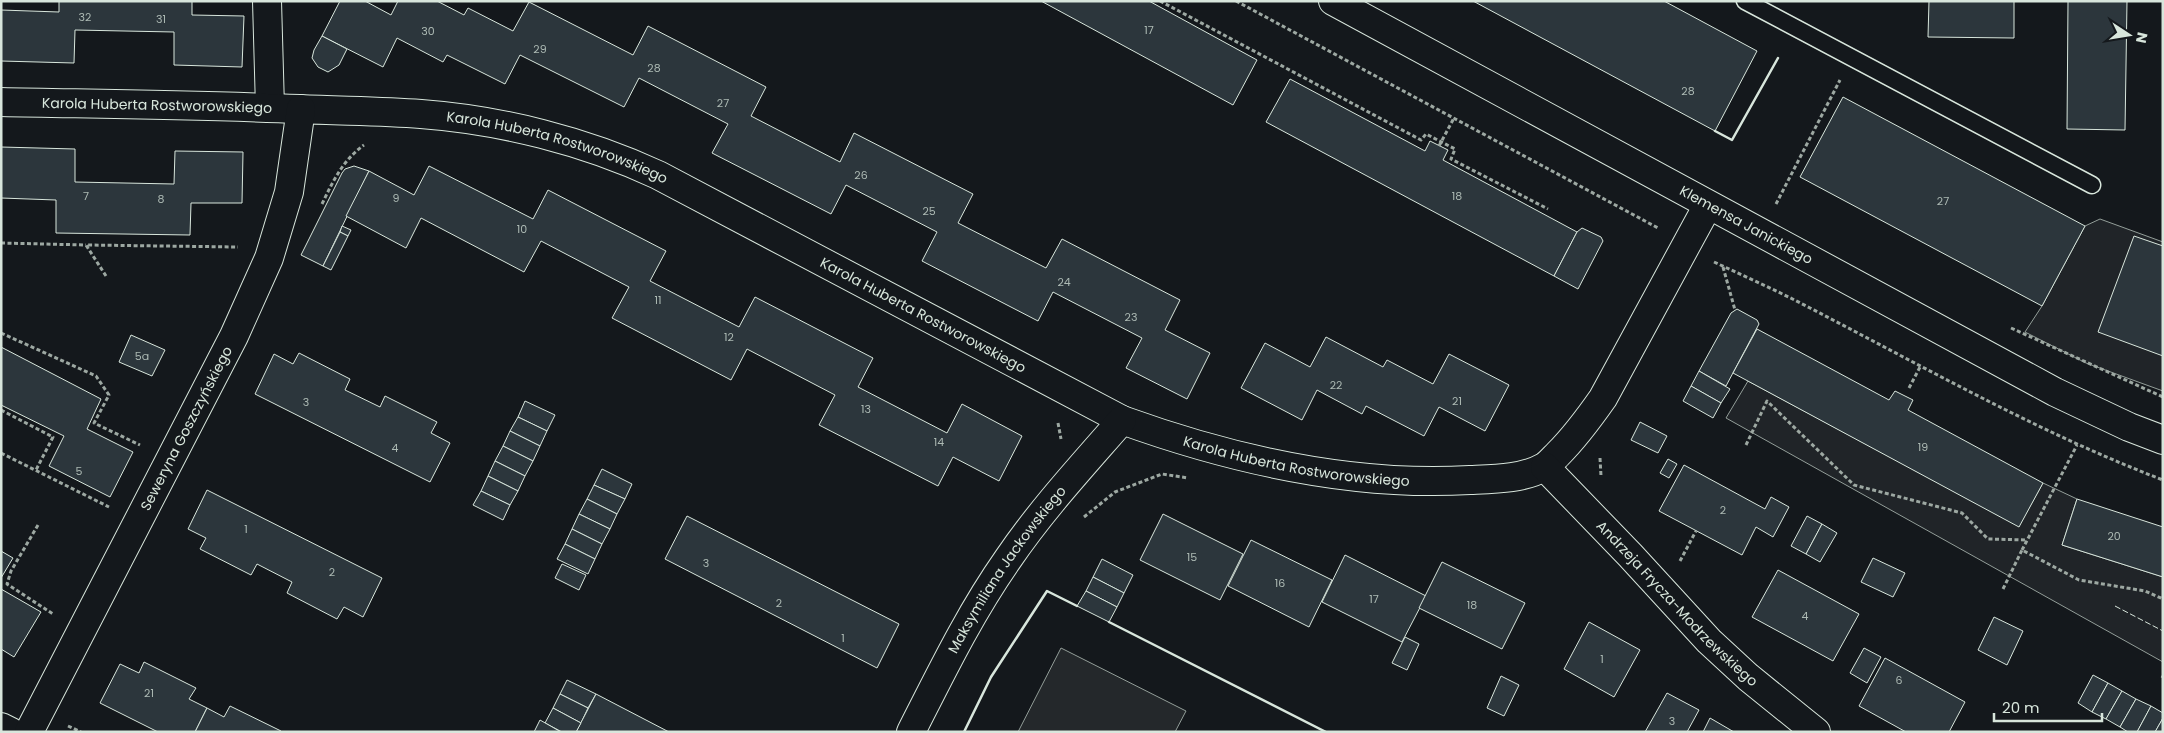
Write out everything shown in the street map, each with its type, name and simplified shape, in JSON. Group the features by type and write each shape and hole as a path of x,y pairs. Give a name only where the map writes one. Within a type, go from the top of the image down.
{"street":[{"path":"267,1 270,108"},
{"name":"Klemensa Janickiego","path":"1333,1 2055,392 2095,412 2163,440"},
{"name":"Karola Huberta Rostworowskiego","path":"1,102 270,108 421,114 461,119 552,138 628,161 823,261 1122,420 1197,445 1246,458 1315,472 1362,478 1414,481 1478,480 1512,477 1545,467"},
{"name":"Seweryna Goszczyńskiego","path":"29,732 234,336 269,258 289,192 301,109"},
{"path":"1545,467 1586,422 1603,398 1708,205"},
{"name":"Maksymiliana Jackowskiego","path":"911,732 962,631 1008,559 1048,506 1122,420"},
{"name":"Andrzeja Frycza-Modrzewskiego","path":"1545,467 1630,555 1708,641 1774,699 1816,732"},
{"path":"1,727 11,732"}],"lane":[{"path":"1745,1 2092,185"}],"path":[{"path":"1160,1 1421,140 1426,134 1440,144 1455,149 1451,158 1548,209"},
{"path":"1236,1 1687,244"},
{"path":"1776,204 1852,57"},
{"path":"1440,144 1454,118"},
{"path":"320,208 332,182 351,154 371,140"},
{"path":"1,243 241,247"},
{"path":"86,245 106,276"},
{"path":"1706,265 1711,260 1808,307 1920,367 2077,445 2163,480"},
{"path":"1723,266 1735,310"},
{"path":"1,333 96,376 109,395 94,423 148,448"},
{"path":"1909,388 1920,367"},
{"path":"1746,445 1767,401 1854,485 1962,513 1988,539 2028,540"},
{"path":"1,410 53,437 36,470"},
{"path":"1056,414 1062,438 1058,446"},
{"path":"2003,589 2077,445"},
{"path":"1,453 117,511"},
{"path":"1602,453 1599,462 1603,485"},
{"path":"38,525 11,571 7,584 54,615"},
{"path":"1678,566 1696,531"},
{"path":"2022,550 2079,580 2145,591 2163,599"}],"shaded area":[{"path":"2100,219 2163,242 2163,391 2086,363 2025,332 2042,306 2085,226"},
{"path":"1748,381 2019,526 2043,483 2077,499 2062,545 2163,577 2163,662 1726,418"},
{"path":"1061,648 1186,711 1175,732 1018,732"}],"building":[{"path":"59,1 192,1 192,15 244,16 242,67 174,65 174,32 75,30 74,63 1,61 1,10 59,12"},
{"path":"340,1 365,1 391,15 398,1 437,1 464,15 468,8 513,31 529,2 633,55 648,26 766,87 751,116 840,162 854,133 973,194 958,223 1046,268 1062,239 1180,300 1165,330 1210,353 1187,399 1126,368 1142,338 1053,292 1038,321 922,261 937,232 846,185 831,214 712,153 728,124 639,78 624,107 520,55 505,84 447,55 443,62 397,38 383,67 322,36"},
{"path":"1041,1 1149,1 1257,60 1233,105"},
{"path":"1473,1 1664,1 1757,51 1715,131"},
{"path":"1929,1 2014,1 2014,38 1928,37"},
{"path":"2068,1 2127,1 2125,130 2067,129"},
{"path":"322,36 347,49 339,65 328,72 318,67 312,58"},
{"path":"1290,79 1425,151 1430,141 1448,150 1443,160 1577,232 1554,276 1266,122"},
{"path":"1843,97 2085,226 2042,306 1800,177"},
{"path":"1,147 75,149 75,182 174,184 175,151 243,152 242,203 191,203 190,235 56,233 56,200 1,198"},
{"path":"354,166 369,171 323,266 301,255 342,173 345,169"},
{"path":"429,166 533,219 548,190 666,251 650,281 739,327 755,297 873,358 858,387 947,433 962,404 1022,436 999,481 953,457 938,486 819,425 835,395 747,349 731,380 612,318 629,287 541,241 524,272 421,218 406,248 346,216 369,171 414,195"},
{"path":"342,226 351,230 348,236 340,232"},
{"path":"1582,228 1601,237 1603,241 1578,289 1554,276 1577,232"},
{"path":"340,232 348,236 331,270 323,266"},
{"path":"2134,236 2163,246 2163,356 2098,332"},
{"path":"1737,309 1757,320 1759,324 1726,386 1699,371 1731,313"},
{"path":"1757,329 1889,400 1895,391 1913,400 1908,410 2043,483 2019,527 1733,373"},
{"path":"131,335 165,350 152,376 119,362"},
{"path":"1326,337 1383,367 1387,360 1433,384 1449,354 1509,385 1485,431 1439,407 1424,436 1366,406 1362,414 1317,390 1302,420 1241,388 1265,343 1310,367"},
{"path":"1,347 101,399 87,429 133,452 110,497 49,466 64,436 1,405"},
{"path":"299,353 350,379 345,390 380,407 385,396 437,422 431,433 450,443 430,482 255,394 274,354 293,364"},
{"path":"1699,371 1730,389 1721,403 1691,386"},
{"path":"1691,386 1721,403 1713,418 1683,401"},
{"path":"525,401 555,415 547,431 518,417"},
{"path":"518,417 547,431 540,446 510,431"},
{"path":"1640,422 1667,436 1658,453 1631,440"},
{"path":"510,431 540,446 533,461 503,446"},
{"path":"503,446 533,461 525,476 495,461"},
{"path":"1668,459 1677,464 1669,478 1660,473"},
{"path":"495,461 525,476 518,491 488,476"},
{"path":"1684,465 1765,509 1771,497 1789,507 1773,537 1756,527 1742,555 1659,511"},
{"path":"602,469 632,484 625,499 594,485"},
{"path":"488,476 518,491 510,505 481,491"},
{"path":"594,485 625,499 617,514 587,499"},
{"path":"207,490 382,578 363,617 344,607 337,619 287,593 292,582 257,564 251,575 200,549 206,538 188,529"},
{"path":"481,491 510,505 503,520 473,505"},
{"path":"587,499 617,514 610,529 579,514"},
{"path":"2077,499 2163,527 2163,577 2062,545"},
{"path":"579,514 610,529 602,544 572,529"},
{"path":"1163,514 1243,554 1220,600 1140,560"},
{"path":"687,516 899,624 877,668 665,559"},
{"path":"1807,516 1822,524 1806,554 1791,546"},
{"path":"1822,524 1837,533 1820,562 1806,554"},
{"path":"572,529 602,544 595,559 565,544"},
{"path":"1251,540 1332,580 1309,627 1228,586"},
{"path":"565,544 595,559 588,574 557,559"},
{"path":"1,551 13,558 1,578"},
{"path":"1345,555 1426,596 1402,642 1322,602"},
{"path":"1873,558 1905,573 1893,597 1861,582"},
{"path":"1102,559 1133,575 1124,593 1093,577"},
{"path":"1442,562 1525,603 1502,649 1419,608"},
{"path":"562,564 586,575 579,590 555,578"},
{"path":"1778,570 1859,614 1833,661 1752,617"},
{"path":"1093,577 1124,593 1117,607 1086,591"},
{"path":"1,589 41,612 14,657 1,649"},
{"path":"1086,591 1117,607 1109,622 1077,606"},
{"path":"1994,617 2023,631 2007,665 1978,650"},
{"path":"1589,622 1640,650 1614,697 1564,669"},
{"path":"1405,637 1419,644 1407,670 1392,663"},
{"path":"1864,648 1881,657 1867,683 1850,673"},
{"path":"1885,658 1965,702 1949,732 1906,732 1859,706"},
{"path":"144,662 196,688 189,699 207,708 195,732 158,732 100,703 120,664 139,673"},
{"path":"2093,675 2108,683 2092,712 2078,703"},
{"path":"1501,676 1519,685 1504,716 1487,708"},
{"path":"567,680 596,694 588,708 560,694"},
{"path":"2108,683 2122,691 2106,719 2092,712"},
{"path":"2122,691 2136,699 2120,727 2106,719"},
{"path":"1667,693 1699,710 1687,732 1645,732"},
{"path":"560,694 588,708 581,723 553,708"},
{"path":"596,694 669,732 576,732"},
{"path":"2136,699 2151,706 2137,732 2128,732 2120,727"},
{"path":"230,706 281,732 195,732 207,708 224,717"},
{"path":"2151,706 2163,713 2163,718 2155,732 2137,732"},
{"path":"553,708 581,723 576,732 562,732 545,723"},
{"path":"1710,718 1734,732 1703,732"},
{"path":"2163,718 2163,732 2155,732"},
{"path":"540,720 561,732 534,732"}],"fence":[{"path":"2115,606 2163,631"}],"wall":[{"path":"1715,131 1732,140 1778,58"},
{"path":"964,732 991,677 1047,591 1077,606"},
{"path":"1109,622 1326,732"}]}
